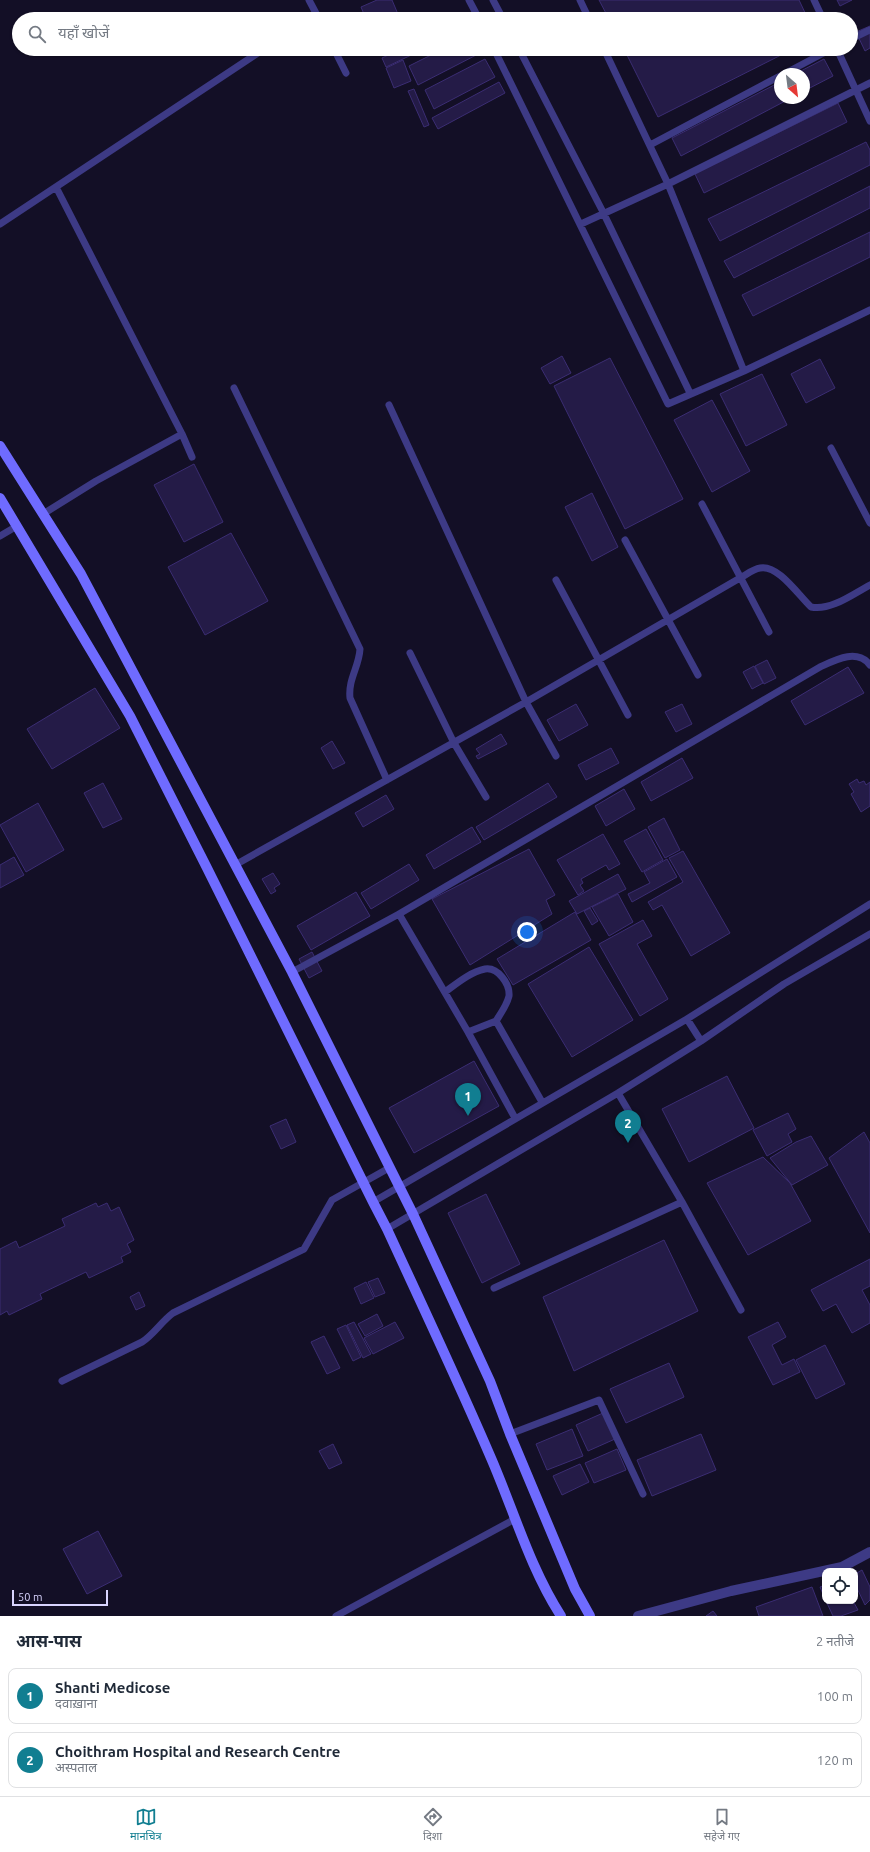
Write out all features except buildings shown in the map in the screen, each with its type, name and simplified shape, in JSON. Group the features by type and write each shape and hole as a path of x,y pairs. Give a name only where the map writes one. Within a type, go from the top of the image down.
{"main road":[{"path":"0,446 81,574 292,972 413,1214 490,1381 510,1434 575,1589 590,1616"},
{"path":"0,498 130,716 207,868 372,1202 388,1229 492,1460 514,1519 551,1601 561,1616"}],"street":[{"path":"638,1616 731,1591 842,1566 870,1552"}],"lane":[{"path":"309,0 315,12"},
{"path":"469,0 475,12"},
{"path":"494,0 500,12"},
{"path":"580,0 586,12"},
{"path":"814,0 820,12"},
{"path":"858,36 870,30"},
{"path":"0,224 253,56"},
{"path":"338,56 346,73"},
{"path":"497,56 668,404 690,393 744,371 870,310"},
{"path":"523,56 603,212 690,393"},
{"path":"607,56 668,184 744,371"},
{"path":"795,68 818,56"},
{"path":"840,56 870,121"},
{"path":"650,145 774,79"},
{"path":"581,224 603,212 668,184 870,83"},
{"path":"56,187 182,434 192,457"},
{"path":"234,388 360,649 359,659 349,686 350,698 387,780"},
{"path":"389,405 526,702 556,756"},
{"path":"43,514 96,482 182,434"},
{"path":"831,448 870,523"},
{"path":"702,504 769,632"},
{"path":"0,536 17,526"},
{"path":"625,540 698,675"},
{"path":"235,865 526,702 740,578 760,568 772,569 779,574 811,607 828,607 870,585"},
{"path":"556,580 628,716"},
{"path":"410,653 454,742 486,797"},
{"path":"292,972 399,914 820,667 839,658 856,656 867,661 870,665"},
{"path":"372,1202 399,1188 542,1102 687,1019 870,904"},
{"path":"399,914 468,1032 515,1118"},
{"path":"388,1229 618,1093 700,1041 784,984 870,934"},
{"path":"445,992 477,972 486,969 499,973 506,984 509,994 506,1003 496,1021 468,1032"},
{"path":"687,1019 700,1041"},
{"path":"496,1021 542,1102"},
{"path":"618,1093 682,1202 741,1310"},
{"path":"62,1381 142,1342 151,1336 164,1321 173,1314 304,1249 332,1200 389,1168"},
{"path":"494,1288 682,1202"},
{"path":"510,1434 599,1400 643,1494"},
{"path":"336,1616 514,1519"}],"place":[{"name":"Shanti Medicose","path":"468,1116"},
{"name":"Choithram Hospital and Research Centre","path":"628,1143"}]}
